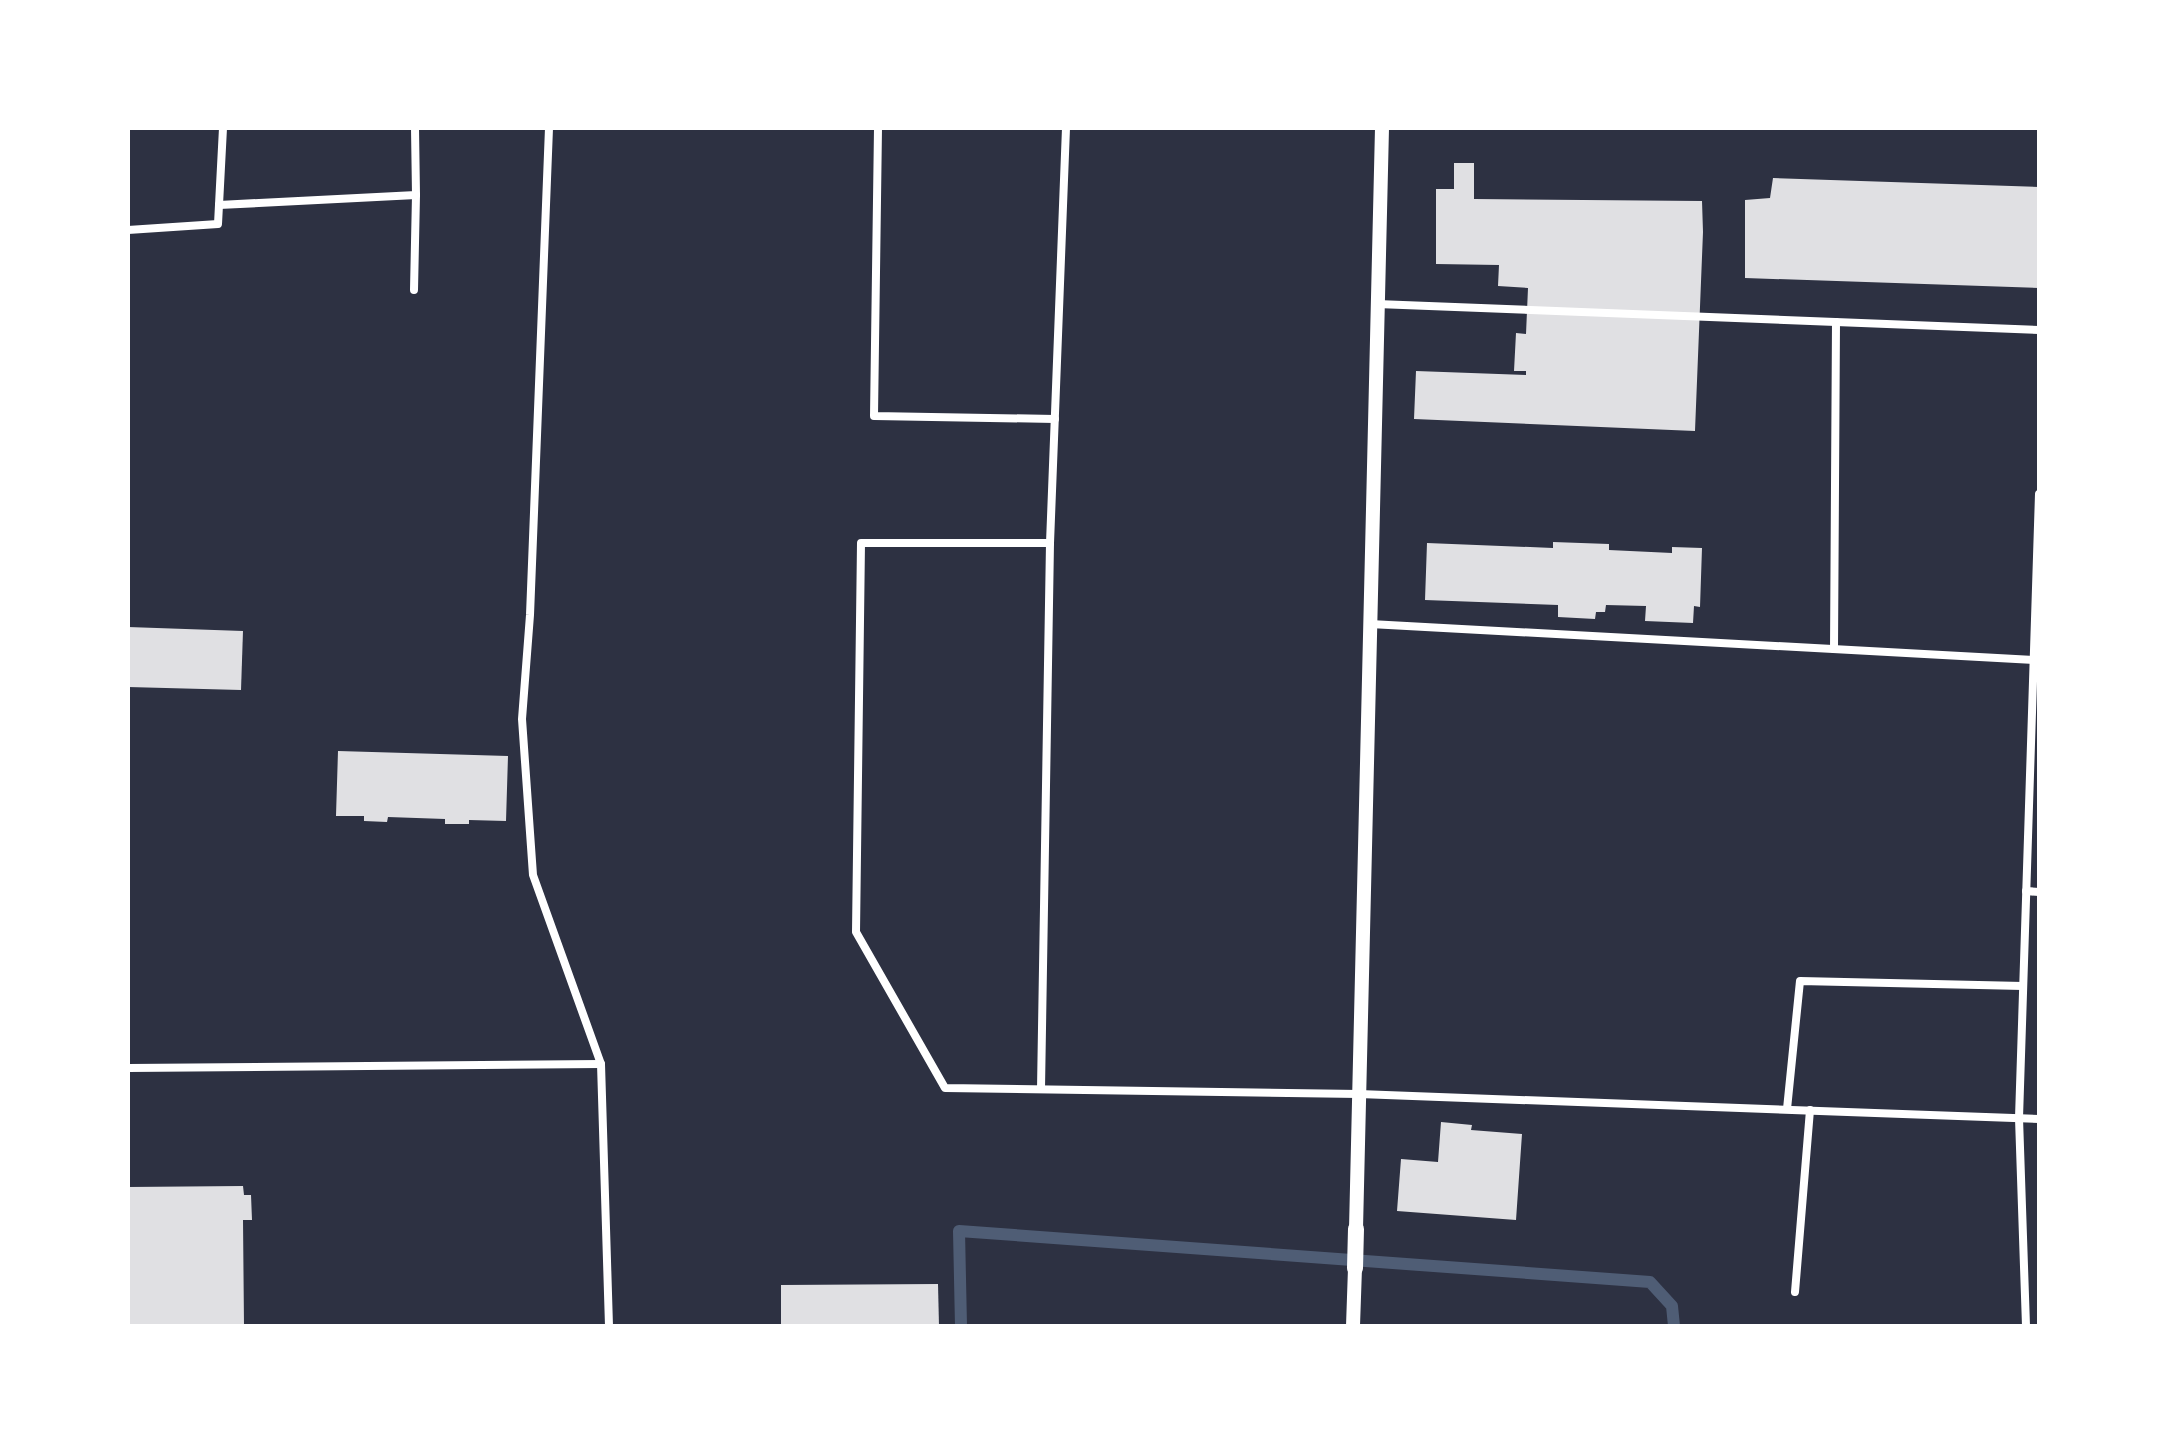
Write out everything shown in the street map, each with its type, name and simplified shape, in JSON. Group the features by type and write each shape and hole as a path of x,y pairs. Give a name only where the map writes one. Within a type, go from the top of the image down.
{"main road":[{"path":"1355,1268 1356,1229"}],"street":[{"path":"128,230 218,224 223,128"},
{"path":"414,290 415,128"},
{"path":"549,128 530,615 522,719 533,875 601,1064 609,1326"},
{"path":"878,128 874,416 1055,419"},
{"path":"1041,1089 1050,543 1066,128"},
{"path":"1356,1229 1382,128"},
{"path":"219,205 416,195"},
{"path":"1377,304 2039,330"},
{"path":"1834,649 1836,322"},
{"path":"2026,1326 2019,1118 2039,494"},
{"path":"1050,543 861,543 856,932 945,1088 1359,1094 2039,1119"},
{"path":"1370,624 2036,660"},
{"path":"2026,891 2039,892"},
{"path":"1787,1109 1800,981 2023,986"},
{"path":"128,1068 601,1064"},
{"path":"1795,1292 1810,1110"},
{"path":"1353,1326 1355,1268"}],"building":[{"path":"1454,163 1474,163 1474,199 1702,201 1695,431 1414,419 1416,371 1526,375 1526,371 1514,371 1516,333 1526,334 1528,288 1498,286 1499,265 1436,264 1436,189 1454,189"},
{"path":"1773,178 2039,187 2039,288 1745,278 1745,200 1770,198"},
{"path":"1553,542 1609,544 1609,550 1672,553 1672,547 1702,548 1700,607 1694,606 1693,623 1645,621 1646,606 1606,605 1605,612 1596,612 1595,619 1558,617 1558,605 1425,600 1427,543 1553,548"},
{"path":"128,627 243,631 241,690 128,687"},
{"path":"338,751 508,756 506,821 469,820 469,824 445,824 445,819 388,817 387,822 364,821 364,816 336,816"},
{"path":"1441,1122 1472,1125 1471,1130 1522,1134 1516,1220 1397,1211 1401,1159 1438,1162"},
{"path":"243,1186 244,1195 251,1195 252,1220 243,1220 244,1326 128,1326 128,1187"},
{"path":"938,1284 939,1326 781,1326 781,1285"}],"waterway":[{"path":"961,1326 959,1231 1650,1282 1672,1306 1674,1326"}]}
